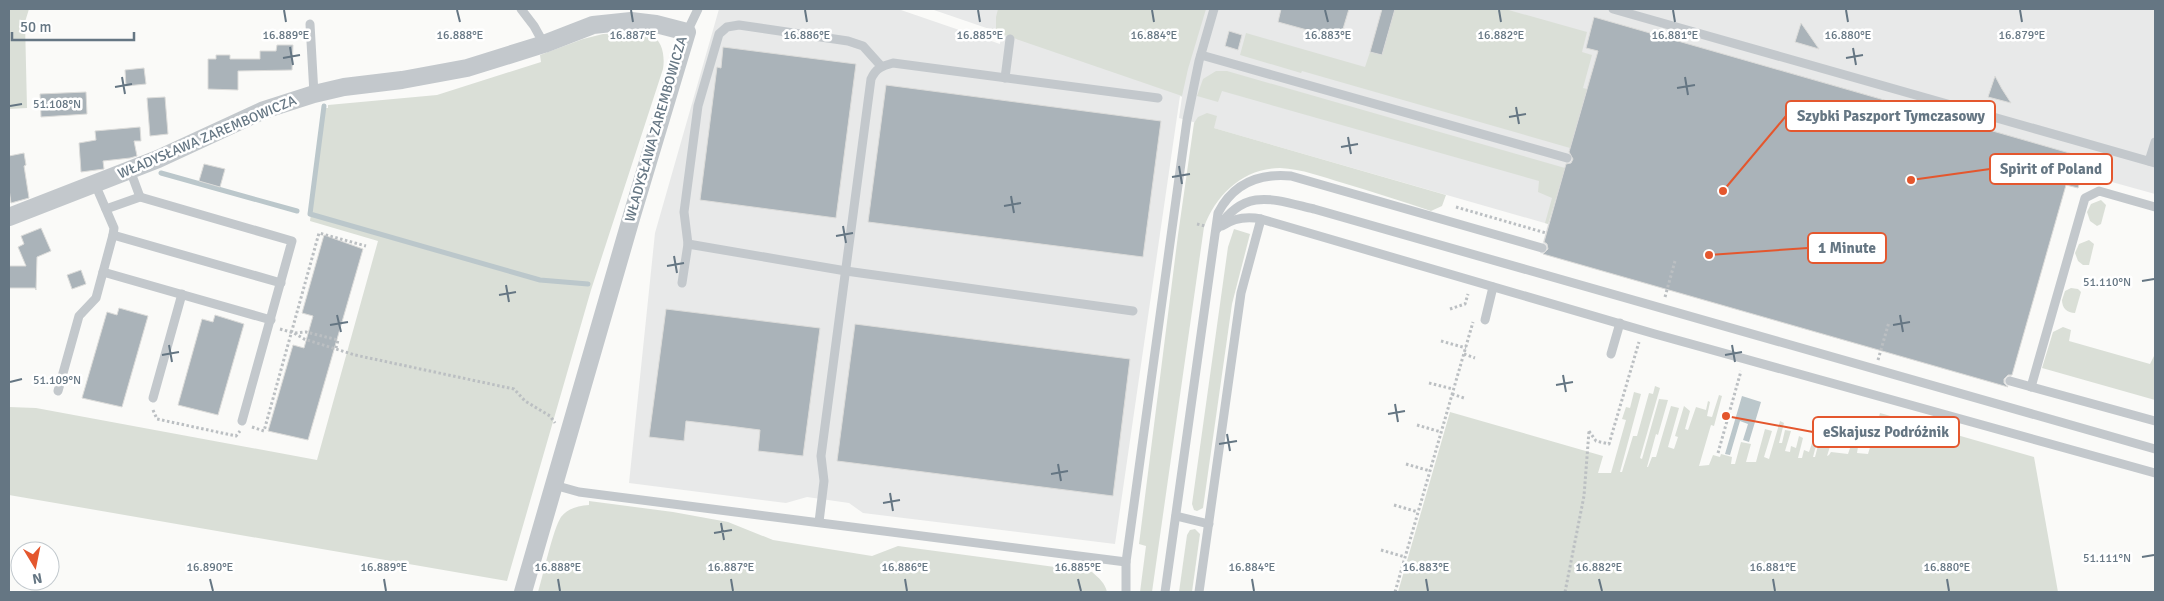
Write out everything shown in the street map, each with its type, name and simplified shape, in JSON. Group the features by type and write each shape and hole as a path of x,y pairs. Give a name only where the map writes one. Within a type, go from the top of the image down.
{"street":[{"name":"WŁADYSŁAWA ZAREMBOWICZA","path":"9,217 130,170 264,110 314,94 344,87 402,80 467,68 544,44 593,25 631,21 656,24 687,32 523,592"}],"lane":[{"path":"521,9 534,26 544,44"},
{"path":"1126,592 1126,562 1187,120 1200,55 1214,9"},
{"path":"1613,9 2152,162 2155,142"},
{"path":"687,32 695,10"},
{"path":"310,24 314,94"},
{"path":"682,283 688,244 684,212 698,106 719,34 726,27 739,25 848,40 863,46 881,66"},
{"path":"1005,78 1010,39"},
{"path":"1200,55 1568,158"},
{"path":"819,522 824,481 821,456 872,79 875,71 881,66 893,62 1158,98"},
{"path":"130,170 140,196"},
{"path":"1165,592 1218,213 1224,202 1234,191 1256,178 1281,175 1300,177 1542,248"},
{"path":"58,391 79,316 96,298 114,228 95,184"},
{"path":"2031,386 2085,198 2099,191 2155,207"},
{"path":"106,209 140,196 292,241 242,423"},
{"path":"1217,229 1227,215 1236,207 1249,201 1261,199 1279,200 2155,449"},
{"path":"1217,229 1239,218 1261,220 1493,288 2155,473"},
{"path":"1199,592 1240,293 1261,220"},
{"path":"112,235 281,283"},
{"path":"688,244 846,271 1133,311"},
{"path":"103,272 182,294 270,323"},
{"path":"1485,320 1493,288"},
{"path":"153,398 182,294"},
{"path":"1611,354 1620,323"},
{"path":"2010,381 2155,421"},
{"path":"554,485 579,492 1126,562"},
{"path":"1176,516 1209,524"}],"path":[{"path":"1456,207 1546,233"},
{"path":"153,398 151,407 157,418 236,436 240,432 242,423 264,431 293,332 319,232 366,246"},
{"path":"1663,304 1675,261"},
{"path":"1450,309 1465,304 1468,294"},
{"path":"1395,592 1475,314"},
{"path":"1877,366 1889,322"},
{"path":"270,323 293,332 304,339 355,355 514,389 525,400 550,416 567,440"},
{"path":"293,332 306,332 338,340 336,348"},
{"path":"1440,341 1466,348"},
{"path":"1564,592 1584,496 1589,430 1596,440 1609,444 1639,342"},
{"path":"1464,354 1475,358"},
{"path":"1718,453 1741,371"},
{"path":"1429,383 1453,389"},
{"path":"1452,394 1464,398"},
{"path":"1417,425 1441,432"},
{"path":"1406,464 1430,471"},
{"path":"1394,505 1418,512"},
{"path":"1381,550 1405,557"}],"shaded area":[{"path":"9,9 29,9 25,22 27,108 9,109"},
{"path":"719,9 898,9 1000,44 1001,33 931,9 2155,9 2155,194 2083,174 2078,188 2066,185 2008,387 1540,253 1548,224 1179,118 1182,97 1180,96 1115,544 863,513 849,503 807,497 786,503 629,483 655,233"},
{"path":"998,9 1206,9 1182,96 996,32"},
{"path":"1395,9 1505,9 1587,32 1582,52 1592,55 1583,88 1587,89 1570,148 1240,55 1246,33 1365,67 1370,52 1382,55"},
{"path":"603,34 648,34 658,40 663,54 663,69 591,290 507,581 9,495 9,407 36,408 317,460 378,241 310,221 325,108 328,108 328,105 437,95 541,62 540,55 583,39"},
{"path":"1216,71 1227,71 1565,168 1548,224 1545,223 1552,198 1538,192 1539,181 1222,91 1218,102 1197,96 1203,79"},
{"path":"1207,113 1217,116 1214,128 1446,195 1442,206 1431,211 1312,174 1280,168 1267,169 1243,178 1233,185 1216,204 1204,227 1152,592 1140,592 1146,546 1139,544 1178,235 1194,123 1198,117"},
{"path":"2101,200 2106,205 2101,224 2097,226 2090,221 2087,212 2091,204"},
{"path":"1234,229 1250,234 1232,304 1203,508 1197,511 1194,510 1192,504 1228,247"},
{"path":"2089,240 2094,244 2089,265 2083,265 2078,261 2075,253 2079,244"},
{"path":"2071,288 2078,289 2081,292 2075,313 2067,311 2062,303 2065,291"},
{"path":"2063,327 2071,330 2069,341 2150,364 2155,354 2155,400 2042,368 2053,332"},
{"path":"1655,386 1660,388 1640,458 1642,459 1659,399 1668,400 1647,467 1652,457 1656,457 1671,406 1679,408 1668,447 1674,449 1678,437 1675,436 1684,406 1690,411 1685,429 1688,430 1696,407 1706,410 1708,401 1710,402 1707,416 1712,417 1719,395 1722,396 1714,426 1711,425 1699,466 1709,465 1713,455 1720,457 1721,454 1732,457 1731,464 1735,464 1741,442 1751,444 1746,462 1756,462 1765,429 1772,431 1764,457 1769,459 1780,421 1784,423 1779,443 1782,443 1785,430 1791,431 1785,451 1790,452 1791,446 1796,448 1799,436 1803,438 1798,458 1802,458 1804,450 1809,452 1813,440 1817,442 1813,457 1815,457 1821,434 1833,437 1827,456 1831,452 1848,454 1851,445 1858,447 1857,453 1868,454 1880,413 2034,457 2058,592 1398,592 1450,412 1603,456 1598,473 1611,473 1626,420 1622,419 1626,407 1630,408 1634,392 1641,394 1620,472 1622,472 1633,436 1637,436 1649,393 1653,394"},
{"path":"1742,396 1761,402 1749,442 1743,440 1748,424 1740,421 1730,455 1725,454"},
{"path":"589,501 673,512 728,522 773,540 872,556 898,546 1092,572 1103,583 1107,592 538,592 561,517 567,511 574,508 589,505"},
{"path":"1195,529 1200,534 1192,592 1179,592 1187,535 1190,530"}],"building":[{"path":"1281,9 1349,9 1340,39 1278,22"},
{"path":"1382,9 1395,9 1382,55 1370,52"},
{"path":"1594,17 2087,158 2078,188 2066,185 2012,375 2008,375 2004,379 2004,383 2008,387 1543,254 1548,249 1547,244 1544,242 1566,164 1571,163 1573,159 1569,152 1598,51 1586,48"},
{"path":"1801,23 1808,33 1819,49 1795,42"},
{"path":"1229,31 1242,35 1238,50 1225,46"},
{"path":"277,45 293,45 292,70 238,71 238,90 208,89 208,59 216,59 216,55 230,55 230,59 260,59 260,51 276,51"},
{"path":"723,47 856,64 836,218 700,200 717,67 721,68"},
{"path":"144,68 146,84 126,86 125,70"},
{"path":"1995,76 2002,89 2011,103 1988,97"},
{"path":"886,85 1161,121 1143,257 868,222"},
{"path":"86,92 87,114 41,117 40,94"},
{"path":"165,97 168,134 150,136 147,98"},
{"path":"140,127 141,141 134,141 137,156 103,161 104,169 81,172 79,143 96,140 95,131"},
{"path":"24,153 29,198 11,203 9,156"},
{"path":"204,164 225,169 220,187 199,181"},
{"path":"41,228 51,251 37,257 36,290 35,288 9,288 9,266 26,266 18,247 24,244 21,236"},
{"path":"324,235 363,249 308,440 268,431 293,345 304,348 313,316 302,313"},
{"path":"81,270 86,284 72,289 67,275"},
{"path":"119,308 148,316 122,407 82,398 107,312 117,315"},
{"path":"666,309 820,328 803,456 758,451 760,430 729,426 686,421 684,441 649,437"},
{"path":"215,315 244,324 218,415 178,405 202,319 213,322"},
{"path":"855,324 1130,359 1113,496 837,461"}],"waterway":[{"path":"324,106 310,214 540,280 588,284"},
{"path":"161,173 297,211"}],"place":[{"name":"Spirit of Poland","path":"1911,180"},
{"name":"Szybki Paszport Tymczasowy","path":"1723,191"},
{"name":"1 Minute","path":"1709,255"},
{"name":"eSkajusz Podróżnik","path":"1726,416"}]}
